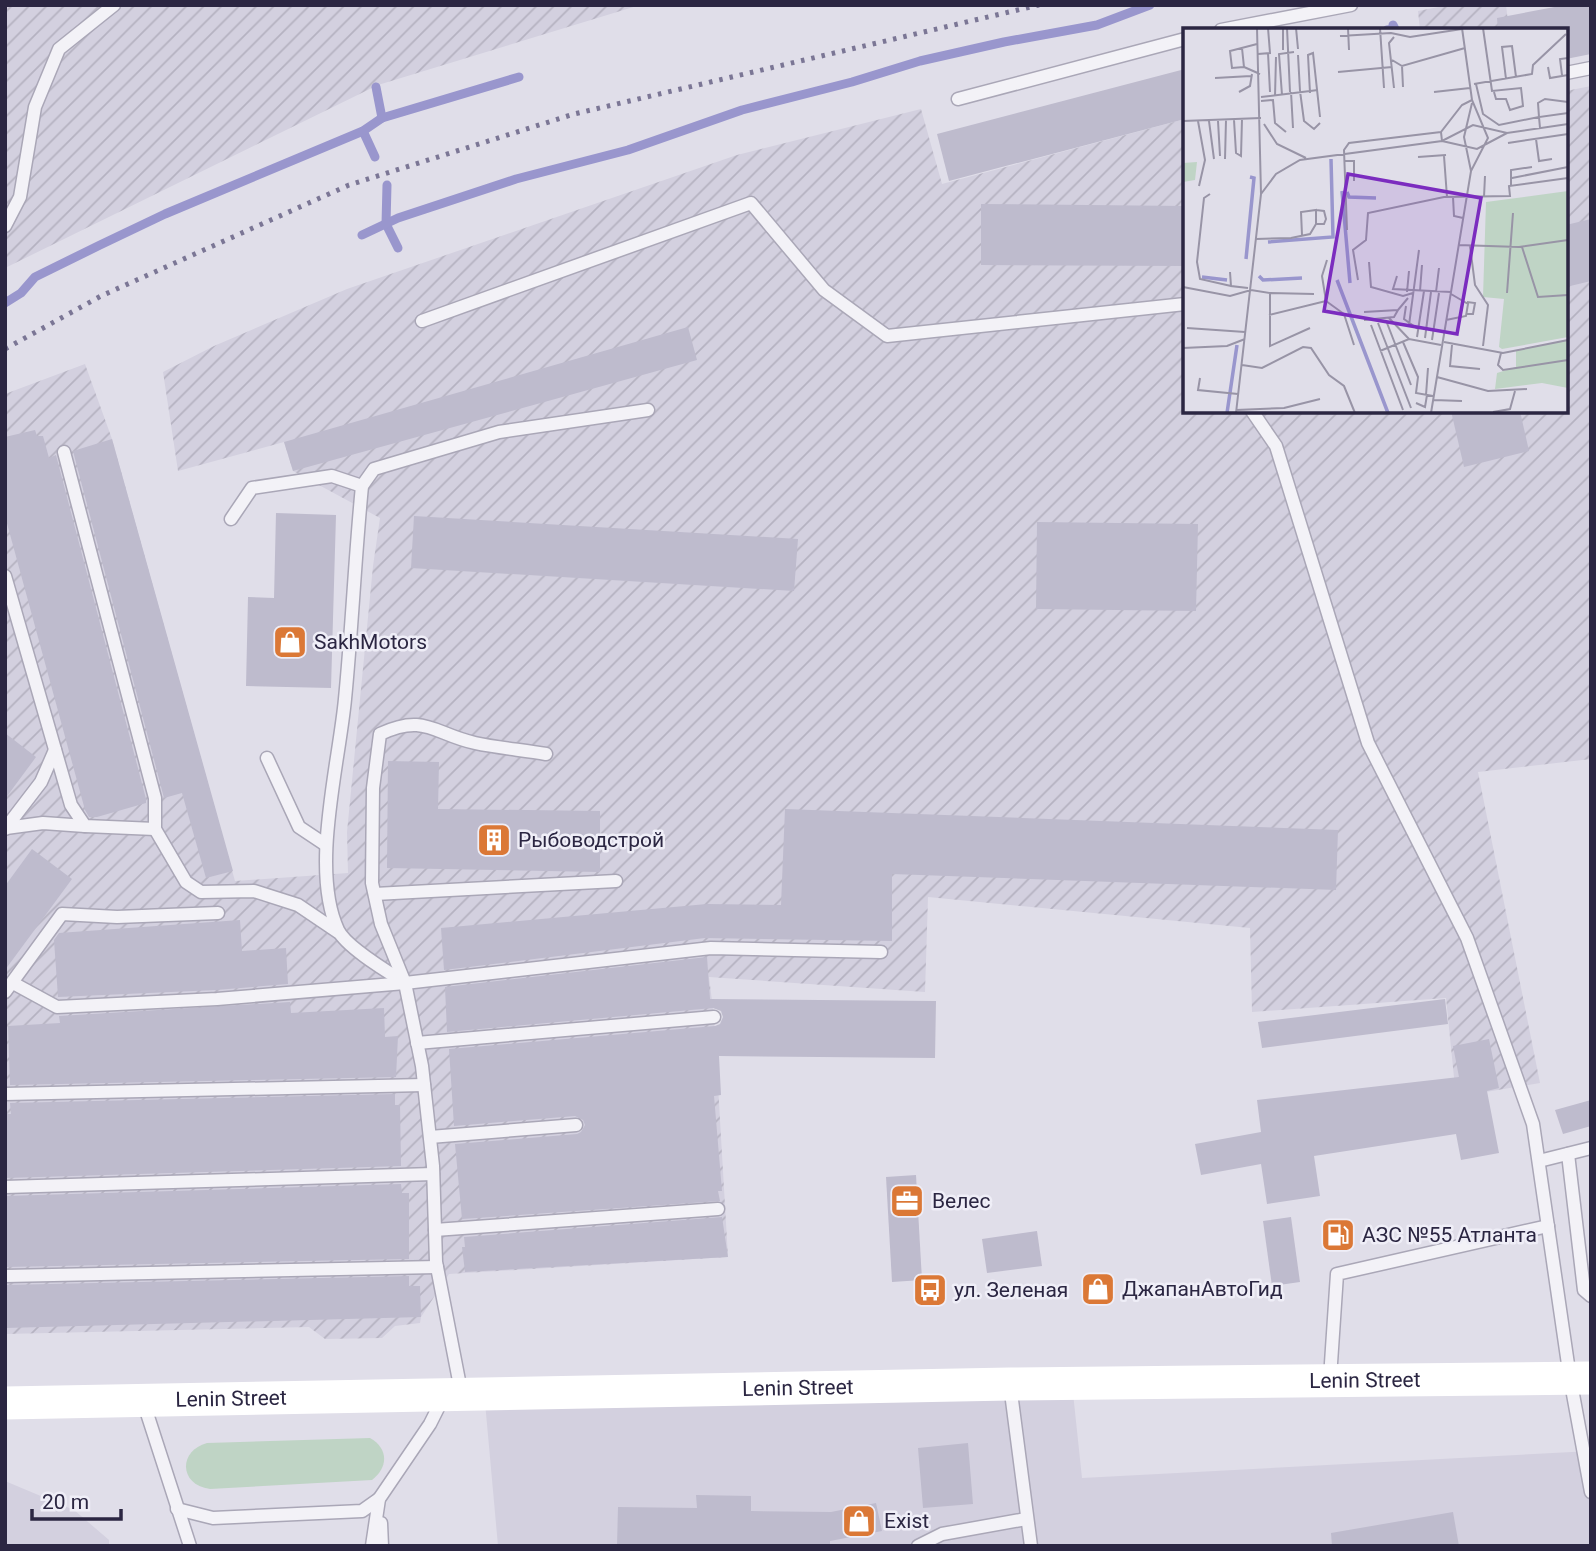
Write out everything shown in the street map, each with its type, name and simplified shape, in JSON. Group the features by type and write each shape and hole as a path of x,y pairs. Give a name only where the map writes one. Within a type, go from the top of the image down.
{"main road":[{"name":"Lenin Street","path":"5,1403 1010,1384 1580,1378"}],"lane":[{"path":"5,226 20,197 35,107 59,49 114,5"},
{"path":"1231,28 1351,5"},
{"path":"958,99 1183,40"},
{"path":"1568,73 1591,68"},
{"path":"422,321 751,203 824,290 887,336 1183,304"},
{"path":"338,932 327,892 324,858 345,702 362,486 374,470 499,432 648,410"},
{"path":"1253,413 1276,446 1368,743 1467,938 1533,1124 1548,1226 1580,1378 1591,1492"},
{"path":"64,452 155,798 155,830 186,882 201,891 254,891 298,905 338,932 368,958 405,982"},
{"path":"231,519 251,488 332,476 362,486"},
{"path":"5,576 71,805 85,826"},
{"path":"177,1509 213,1518 362,1511 379,1499 453,1395 438,1267 433,1174 424,1085 405,982 384,932 372,883 373,788 380,734 399,725 424,724 473,742 546,754"},
{"path":"6,829 41,782 55,750"},
{"path":"267,758 299,827 326,845"},
{"path":"6,829 43,823 155,830"},
{"path":"375,894 616,881"},
{"path":"218,913 117,917 62,914 9,988 57,1007 217,999 405,982 711,948 881,952"},
{"path":"417,1043 714,1017"},
{"path":"5,1094 424,1085"},
{"path":"430,1137 576,1125"},
{"path":"1539,1161 1591,1148"},
{"path":"1567,1154 1584,1290 1591,1296"},
{"path":"5,1187 433,1174"},
{"path":"435,1230 718,1209"},
{"path":"1329,1381 1337,1274 1548,1226"},
{"path":"5,1276 438,1267"},
{"path":"1010,1384 1031,1546"},
{"path":"143,1400 190,1546"},
{"path":"372,1546 379,1499"},
{"path":"379,1499 382,1546"},
{"path":"918,1546 942,1534 1026,1519"}],"shaded area":[{"path":"5,5 640,5 378,85 5,268"},
{"path":"1449,5 1506,5 1509,28 1420,28 1418,11"},
{"path":"1591,86 1591,759 1478,772 1540,1083 1456,1097 1446,998 1252,1012 1250,928 928,897 925,992 709,977 714,1017 728,1257 449,1274 421,1317 420,1323 395,1326 382,1338 325,1339 309,1327 5,1334 5,394 85,364 112,439 235,881 348,873 347,832 380,518 293,471 284,442 178,471 163,372 214,346 347,289 737,155 921,109 942,184 1183,120 1183,413 1568,413 1568,91"},
{"path":"1071,1374 1082,1478 1591,1451 1591,1546 498,1546 484,1391"},
{"path":"5,1481 74,1510 109,1540 109,1546 5,1546"}],"green space":[{"path":"370,1438 380,1447 384,1458 378,1475 372,1480 210,1489 192,1481 186,1468 191,1453 207,1443"}],"building":[{"path":"1565,5 1591,5 1591,54 1568,59 1568,28 1498,28 1497,18"},
{"path":"1183,70 1183,120 949,181 937,134"},
{"path":"981,204 1183,206 1183,266 981,265"},
{"path":"1591,219 1591,281 1568,287 1568,225"},
{"path":"688,327 697,360 293,471 284,442"},
{"path":"1451,413 1520,413 1529,451 1464,467"},
{"path":"35,430 37,436 43,436 49,458 56,455 146,799 146,803 97,817 89,817 85,810 5,516 5,437"},
{"path":"112,439 233,871 206,878 182,793 164,798 73,451"},
{"name":"SakhMotors","path":"276,513 336,515 331,688 246,686 248,597 274,598"},
{"path":"414,516 798,539 794,591 411,568"},
{"path":"1037,522 1198,524 1196,611 1036,609"},
{"path":"5,733 36,757 5,799"},
{"name":"Рыбоводстрой","path":"388,761 439,762 438,809 600,811 600,872 387,868"},
{"path":"785,809 1338,830 1336,890 892,874 892,941 705,938 444,970 441,928 707,904 781,905"},
{"path":"32,849 72,879 5,970 5,886"},
{"path":"240,920 242,951 286,948 288,984 58,997 54,940 59,933"},
{"path":"707,957 710,999 936,1001 935,1058 719,1056 721,1095 714,1096 722,1191 718,1191 720,1201 462,1219 455,1144 577,1134 585,1125 583,1120 575,1116 454,1126 449,1049 715,1026 720,1024 723,1017 721,1011 713,1008 447,1032 445,987"},
{"path":"1445,999 1448,1024 1262,1048 1258,1022"},
{"path":"290,1002 291,1013 384,1008 385,1037 398,1036 396,1077 10,1085 8,1026 60,1023 59,1016"},
{"path":"1489,1039 1499,1088 1487,1091 1499,1153 1461,1160 1456,1134 1314,1156 1320,1196 1267,1204 1261,1164 1201,1175 1195,1144 1261,1132 1257,1100 1459,1077 1453,1046"},
{"path":"395,1094 395,1105 400,1105 401,1166 5,1178 5,1114 11,1114 10,1103"},
{"path":"1591,1100 1591,1126 1563,1134 1555,1110"},
{"path":"916,1175 922,1280 892,1282 886,1177"},
{"path":"401,1184 402,1193 409,1193 409,1259 5,1267 5,1196"},
{"path":"722,1217 728,1257 465,1272 462,1247 465,1247 464,1237"},
{"path":"1291,1217 1300,1282 1272,1286 1263,1221"},
{"path":"1037,1231 1042,1266 987,1273 982,1239"},
{"path":"409,1276 409,1286 420,1286 421,1317 5,1328 5,1285"},
{"path":"968,1443 973,1504 923,1508 918,1448"},
{"path":"696,1495 751,1496 751,1511 831,1512 876,1503 882,1531 830,1541 830,1546 617,1546 618,1507 697,1508"},
{"path":"1453,1512 1459,1546 1332,1546 1331,1533"}],"waterway":[{"path":"362,235 398,218 516,179 628,150 742,110 852,82 920,61 1097,25 1150,5"},
{"path":"382,118 519,77"},
{"path":"5,303 21,293 35,277 100,245 165,214 363,131 382,118 376,87"},
{"path":"363,131 375,157"},
{"path":"387,185 386,224 398,248"}],"railway":[{"path":"5,349 101,296 349,185 574,114 1039,5"}],"place":[{"name":"SakhMotors","path":"290,642"},
{"name":"Рыбоводстрой","path":"494,840"},
{"name":"Велес","path":"907,1201"},
{"name":"АЗС №55 Атланта","path":"1338,1235"},
{"name":"ДжапанАвтоГид","path":"1098,1289"},
{"name":"ул. Зеленая","path":"930,1290"},
{"name":"Exist","path":"859,1521"}]}
